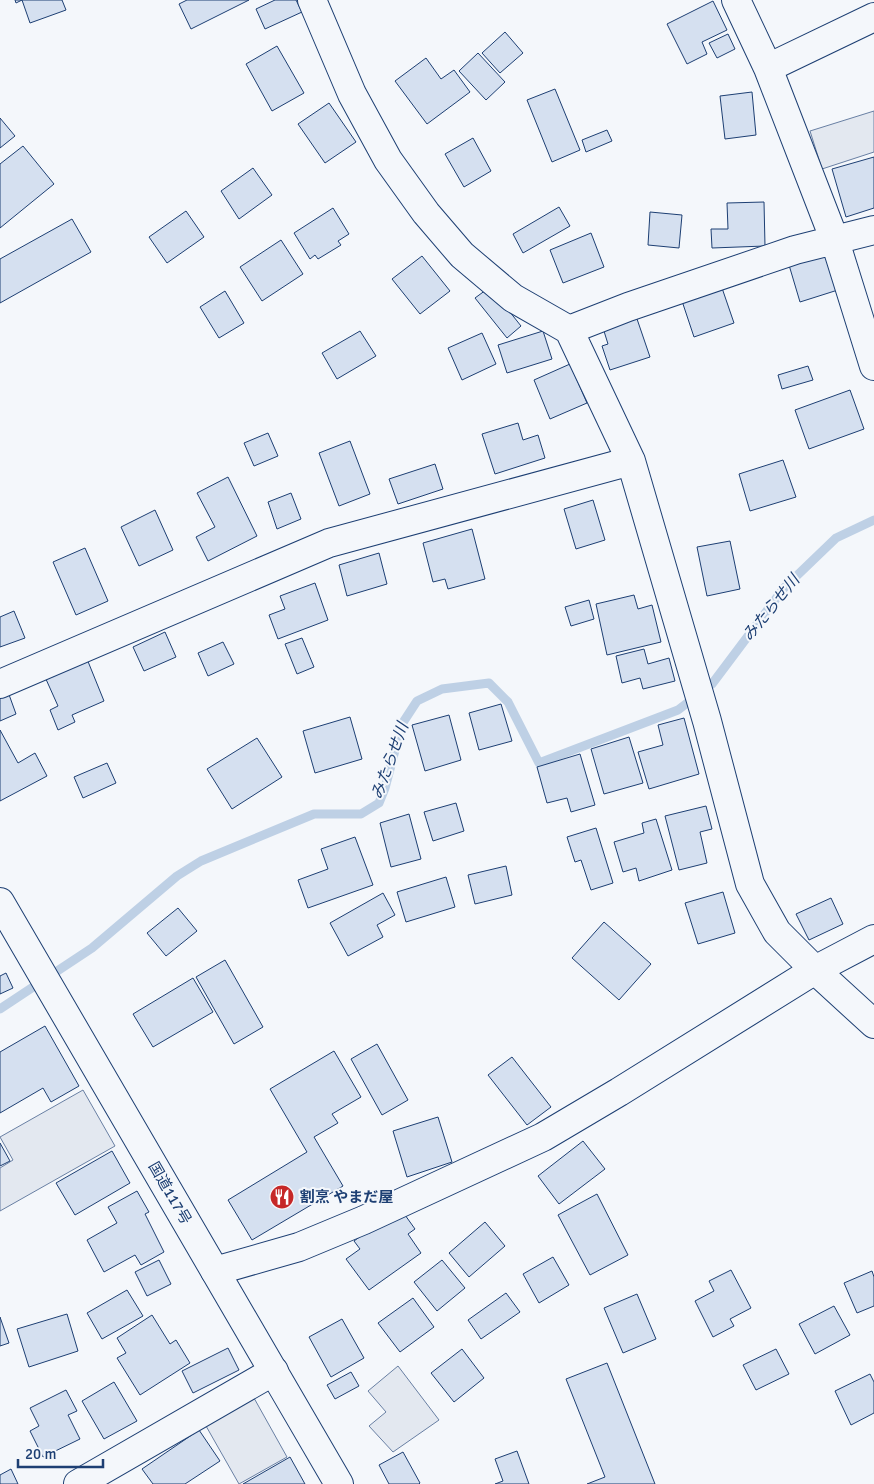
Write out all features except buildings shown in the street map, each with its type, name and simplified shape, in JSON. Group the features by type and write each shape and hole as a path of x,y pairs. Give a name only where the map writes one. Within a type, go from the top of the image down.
{"main road":[{"path":"312,0 352,94 388,160 426,213 462,255 513,298 570,330 632,461 707,721 750,884 777,932 874,1024"},
{"path":"736,0 768,68 834,241 874,366"},
{"path":"768,68 874,17"},
{"path":"570,330 795,250 874,230"},
{"path":"0,684 329,543 632,461"},
{"name":"国道117号","path":"0,902 339,1484"},
{"path":"215,1271 299,1247 364,1220 543,1137 815,970 874,939"},
{"path":"78,1484 274,1370"}],"shaded area":[{"path":"874,111 874,152 822,169 810,131"},
{"path":"83,1090 115,1146 0,1211 0,1168 13,1160 0,1137"},
{"path":"398,1366 439,1420 393,1452 369,1426 386,1412 368,1391"},
{"path":"254,1398 287,1457 239,1484 206,1426"}],"waterway":[{"name":"みたらせ川","path":"0,1009 92,948 177,876 201,861 314,814 361,814 379,803 385,788 402,724 417,701 442,689 489,683 508,702 539,763 678,710 712,684 784,588 836,538 874,520"}],"place":[{"name":"割烹 やまだ屋","path":"282,1197"}]}
